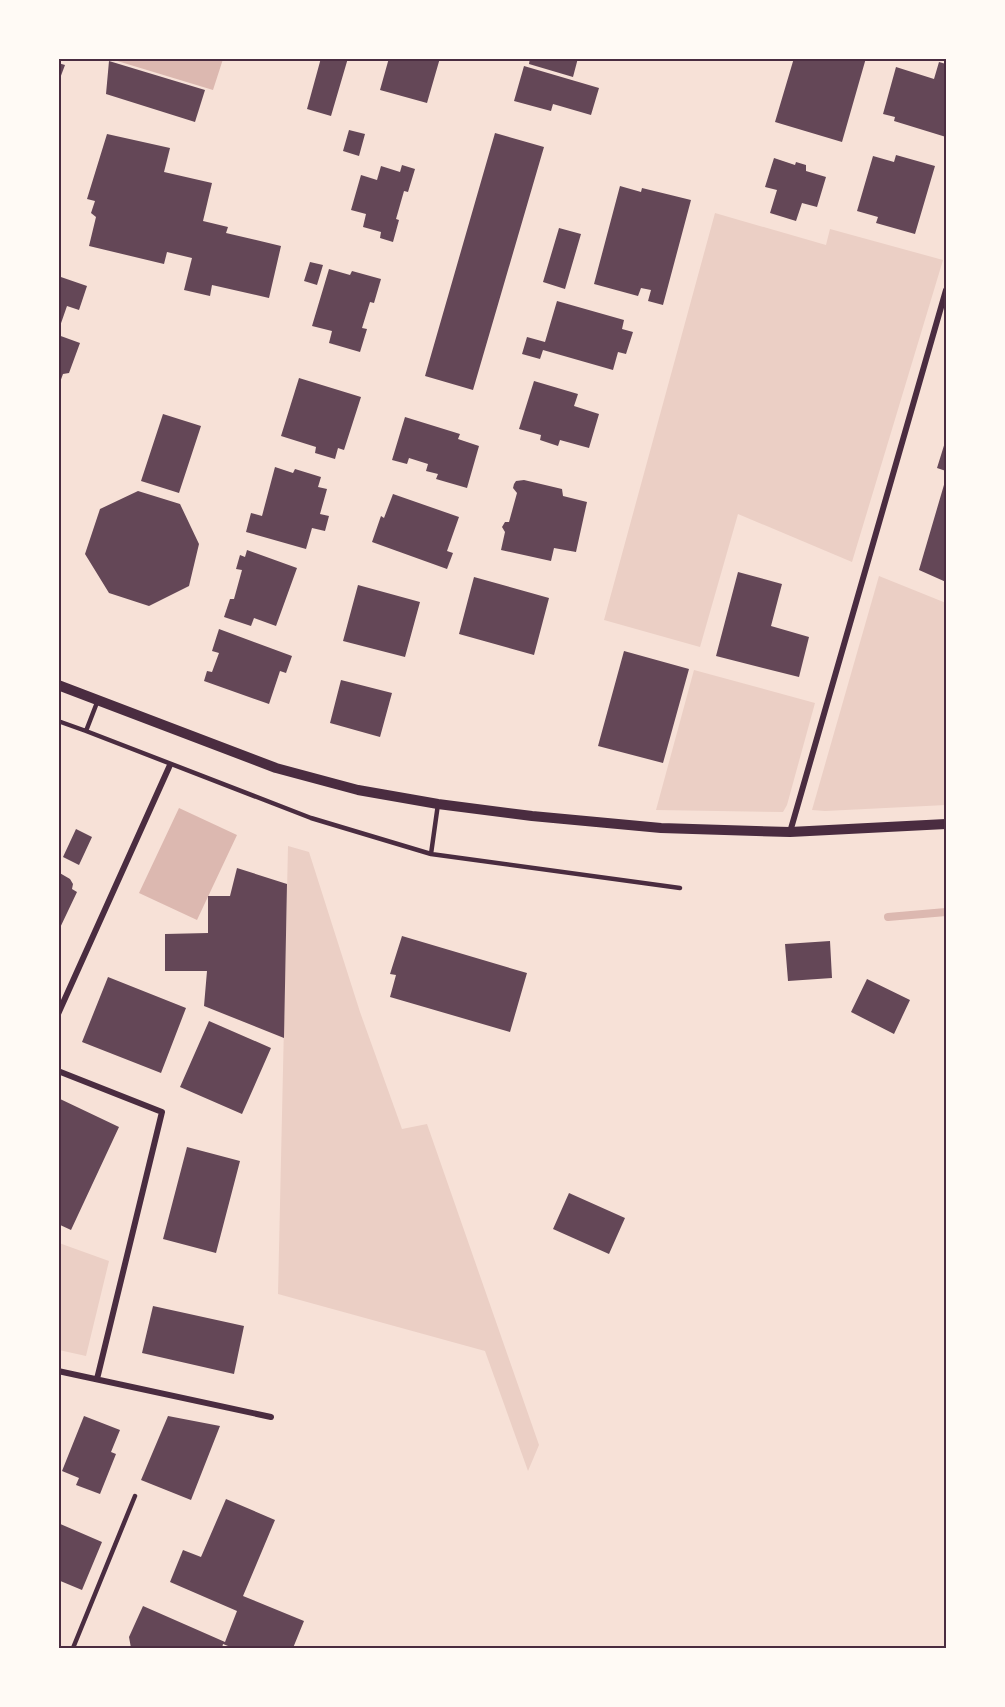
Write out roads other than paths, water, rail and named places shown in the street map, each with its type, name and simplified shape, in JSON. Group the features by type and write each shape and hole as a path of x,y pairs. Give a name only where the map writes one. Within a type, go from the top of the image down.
{"street":[{"path":"790,832 946,290"},
{"path":"58,685 276,768 358,790 438,804 532,816 662,828 790,832 946,824"},
{"path":"58,1014 170,765"},
{"path":"58,1071 162,1112 97,1379"},
{"path":"58,1371 271,1417"}],"lane":[{"path":"86,731 98,700"},
{"path":"58,721 312,818 431,854 680,888"},
{"path":"431,854 438,804"},
{"path":"74,1648 135,1497"}],"waterway":[{"path":"888,917 946,912"}]}
